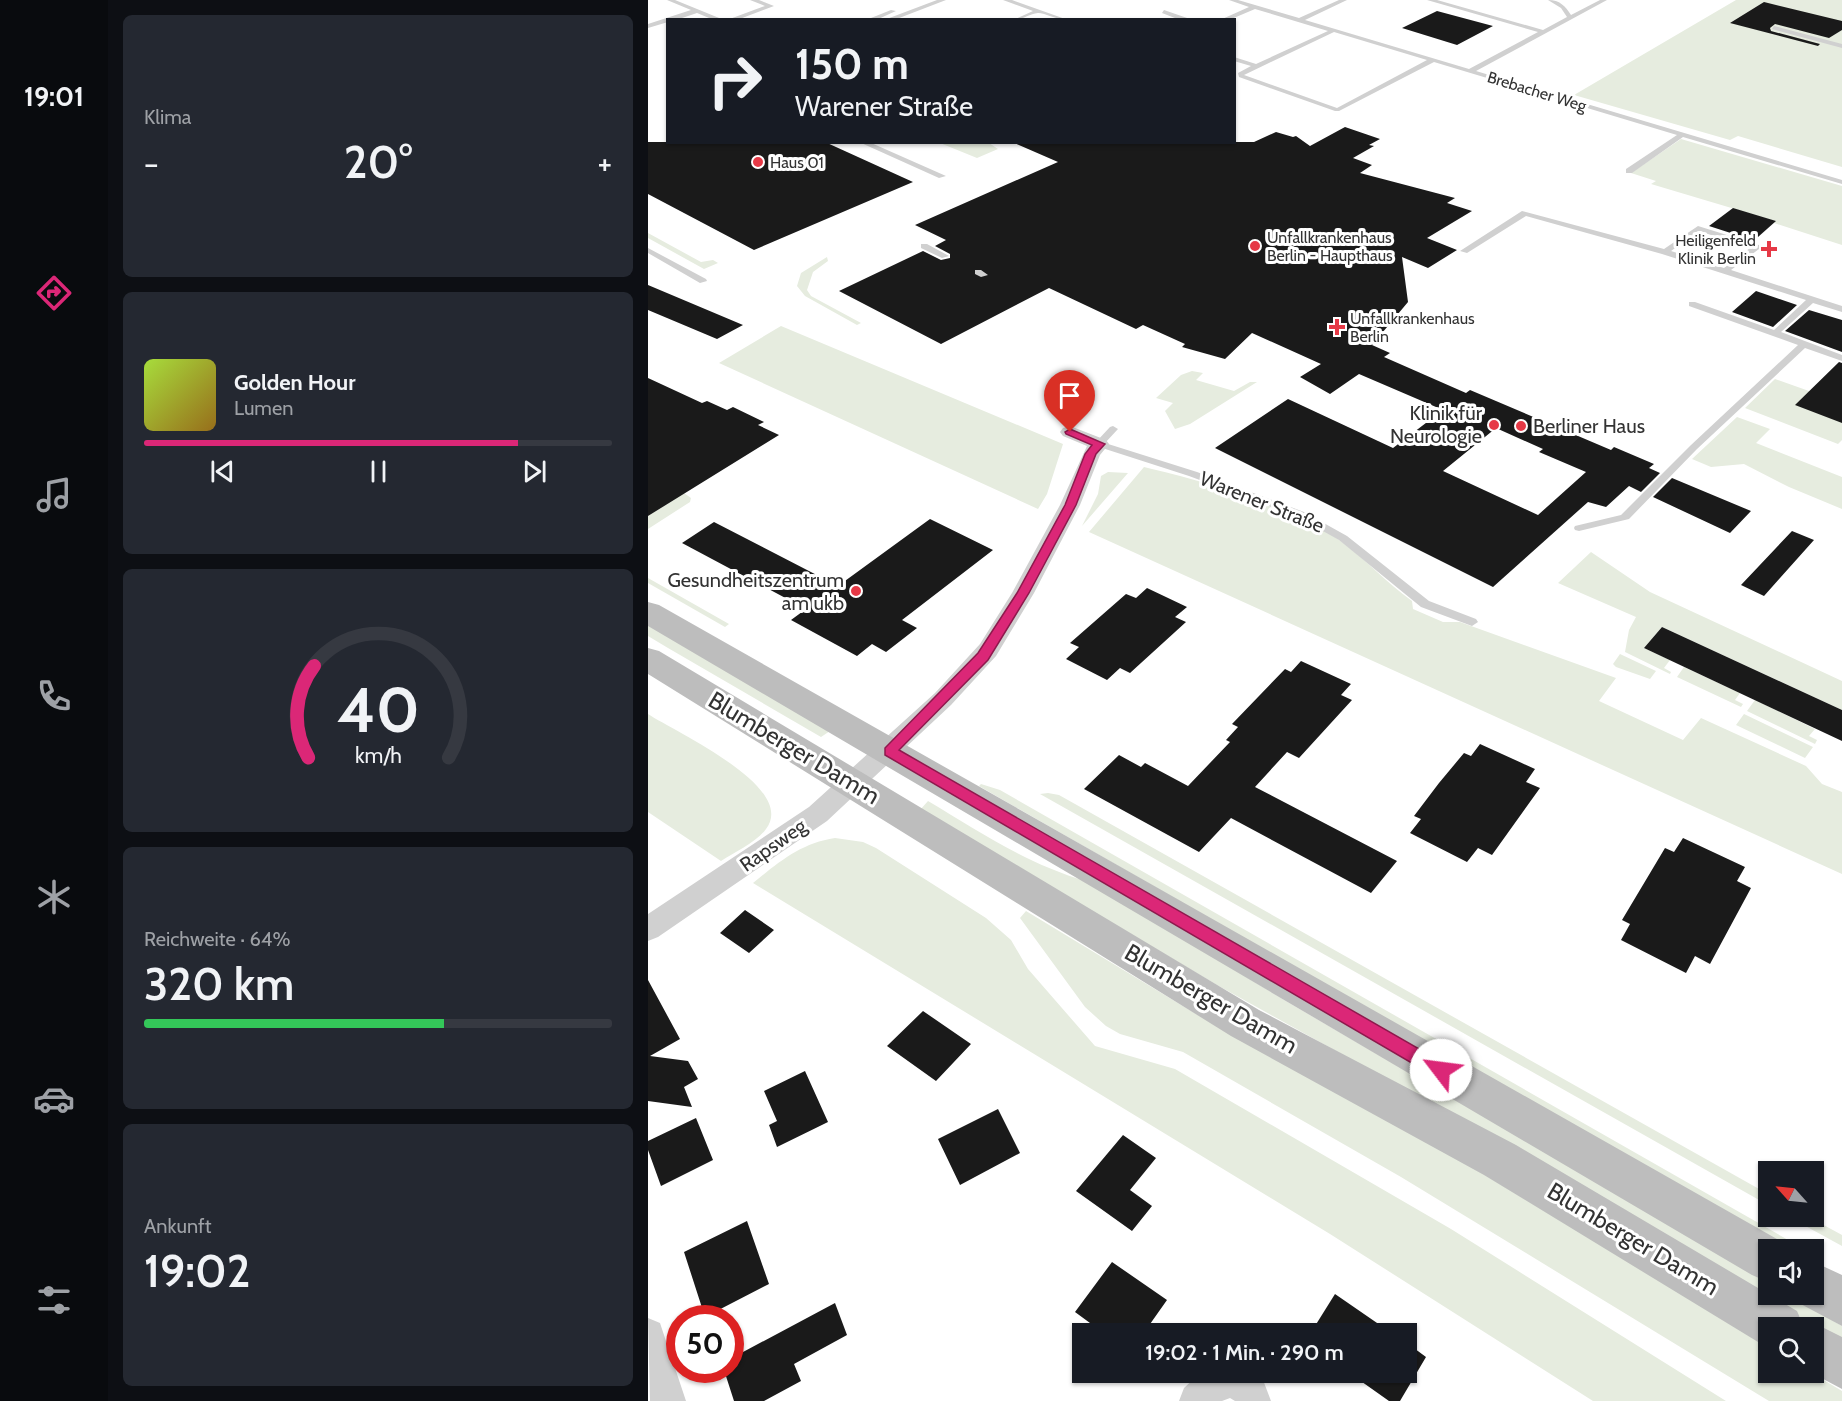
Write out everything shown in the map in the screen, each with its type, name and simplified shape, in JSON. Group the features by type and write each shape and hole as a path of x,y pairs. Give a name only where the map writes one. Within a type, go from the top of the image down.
{"main road":[{"name":"Blumberger Damm","path":"648,612 1758,1254"},
{"name":"Blumberger Damm","path":"648,659 1245,1023 1500,1160 1762,1317"},
{"path":"1824,1292 1842,1302"},
{"path":"1824,1353 1842,1365"}],"street":[{"name":"Warener Straße","path":"1070,432 1106,436"},
{"path":"890,751 944,699 988,650 1042,559 1070,505 1091,454 1106,436"},
{"name":"Rapsweg","path":"648,929 809,821 890,751"},
{"path":"648,1335 668,1401"},
{"path":"1197,1401 1212,1384 1230,1378 1246,1383 1253,1401"}],"lane":[{"path":"670,0 716,18"},
{"path":"683,5 698,0"},
{"path":"736,18 771,6 753,0"},
{"path":"873,18 919,0"},
{"path":"893,18 943,0"},
{"path":"1006,0 1059,18"},
{"name":"Brebacher Weg","path":"1232,0 1842,182"},
{"path":"1299,20 1344,0"},
{"path":"1430,0 1544,32"},
{"path":"1551,0 1563,7 1570,18"},
{"path":"1470,71 1604,0"},
{"path":"1229,18 1254,7"},
{"path":"674,18 698,10"},
{"path":"1019,18 1039,11"},
{"path":"1164,12 1182,18"},
{"path":"648,26 666,21"},
{"path":"1774,28 1842,46"},
{"path":"1237,73 1334,30"},
{"path":"1382,45 1394,40"},
{"path":"1420,56 1430,51"},
{"path":"1236,60 1256,66"},
{"path":"1237,73 1246,79 1337,110 1433,60"},
{"path":"1629,171 1683,134"},
{"path":"867,144 942,176"},
{"path":"1464,251 1525,213 1665,252 1842,309"},
{"path":"1665,252 1698,228 1756,247 1725,271"},
{"path":"924,246 945,256"},
{"path":"648,250 703,281"},
{"path":"1775,333 1812,299"},
{"path":"1692,303 1842,357"},
{"path":"1579,528 1624,517 1694,447 1804,344"},
{"name":"Warener Straße","path":"1106,436 1193,474 1300,514 1343,538 1425,604 1472,622"}],"shaded area":[{"path":"1736,0 1842,0 1842,167 1738,136 1730,140 1574,95"},
{"path":"1681,139 1842,186 1842,245 1774,223 1775,221 1651,184 1656,181 1631,173"},
{"path":"942,144 990,144 998,149 977,158"},
{"path":"648,233 701,262 713,260 718,263 704,269 648,238"},
{"path":"827,257 828,261 813,272 807,290 811,296 861,323 857,325 805,296 797,286 801,273"},
{"path":"781,326 1063,444 1047,494 1038,509 719,363"},
{"path":"1192,371 1203,373 1196,380 1234,391 1250,382 1257,382 1190,424 1175,429 1165,411 1173,403 1156,398 1181,375"},
{"path":"1775,379 1809,391 1842,418 1842,440 1838,444 1745,408"},
{"path":"1737,417 1770,429 1756,443 1842,477 1842,509 1789,487 1744,464 1711,467 1692,459"},
{"path":"1144,467 1220,487 1299,517 1322,529 1351,549 1412,601 1413,609 1443,622 1460,622 1616,678 1599,701 1683,740 1701,718 1806,766 1822,784 1842,792 1842,874 1089,532"},
{"path":"1108,472 1128,473 1082,526 1098,494 1101,476"},
{"path":"684,493 691,498 690,502 648,529 648,516"},
{"path":"1591,552 1650,592 1842,681 1842,710 1662,627 1644,648 1670,660 1664,668 1671,672 1670,674 1625,652 1629,630 1636,617 1558,583"},
{"path":"648,578 729,624 725,627 648,583"},
{"path":"648,624 830,731 821,737 668,648 648,636"},
{"path":"1620,654 1656,671 1650,679 1616,667 1613,664"},
{"path":"1684,667 1740,693 1735,700 1743,704 1741,707 1677,677"},
{"path":"1755,700 1815,729 1809,736 1817,740 1815,744 1747,711"},
{"path":"648,714 706,747 750,779 765,796 771,813 762,834 721,861 648,812"},
{"path":"1744,714 1813,747 1805,758 1736,725"},
{"path":"981,784 1000,790 1758,1223 1758,1227 1765,1227 1786,1239 1769,1239 979,786"},
{"path":"1040,794 1059,795 1758,1188 1758,1199"},
{"path":"928,801 1024,856 1086,881 1291,1004 1758,1276 1758,1292 1594,1194 1217,985 920,810"},
{"path":"835,838 863,842 876,848 986,918 1011,940 1028,969 1095,1046 1175,1069 1451,1229 1726,1401 1593,1401 1330,1234 753,883 801,849"},
{"path":"1026,911 1201,1017 1442,1149 1758,1340 1758,1383 1824,1383 1824,1380 1842,1391 1842,1401 1769,1401 1401,1177 1183,1052 1120,1034 1106,1026 1085,1007 1020,918"},
{"path":"1824,1225 1842,1235 1842,1246 1807,1227 1824,1227"},
{"path":"1780,1305 1806,1305 1842,1326 1842,1342 1824,1331 1824,1317 1800,1317"}],"building":[{"path":"1764,2 1842,21 1842,30 1829,38 1775,24 1770,28 1771,31 1820,44 1818,46 1730,23"},
{"path":"1437,11 1493,26 1457,45 1402,28"},
{"path":"1345,127 1380,139 1369,145 1374,146 1353,158 1372,165 1360,173 1455,198 1447,203 1472,211 1427,238 1457,250 1428,268 1402,257 1408,302 1372,345 1390,353 1384,357 1466,393 1470,390 1611,450 1614,447 1654,464 1649,468 1660,473 1641,492 1629,486 1606,507 1588,502 1493,587 1215,448 1288,399 1393,448 1443,410 1359,374 1330,394 1300,377 1321,364 1252,333 1225,359 1182,347 1185,344 1143,325 1136,329 1049,288 941,344 839,291 923,251 941,260 950,258 950,254 935,246 946,240 915,225 1058,162 1017,144 1236,144 1236,142 1254,142 1276,132 1296,136 1310,146","holes":["1496,428 1543,449 1539,452 1586,472 1538,515 1443,471"]},
{"name":"Haus 01","path":"648,142 666,142 666,144 829,144 913,182 754,250 648,194"},
{"path":"1733,208 1776,221 1758,237 1747,234 1743,237 1709,226"},
{"path":"648,285 743,325 717,339 648,310"},
{"path":"1756,291 1797,305 1773,327 1732,312"},
{"path":"1809,310 1842,320 1842,352 1785,331"},
{"path":"1839,362 1842,363 1842,423 1795,405"},
{"path":"648,378 702,403 707,401 727,410 733,407 764,422 758,425 779,435 648,516"},
{"path":"1672,478 1751,511 1730,533 1653,497"},
{"name":"Gesundheitszentrum am ukb","path":"930,519 993,550 902,620 917,628 886,652 872,644 857,656 791,620 806,609 682,543 714,522 838,586"},
{"path":"1792,531 1814,540 1764,596 1741,585"},
{"path":"1147,588 1187,607 1175,617 1186,622 1130,673 1120,668 1107,680 1066,659 1079,647 1070,643 1126,594 1136,598"},
{"path":"1662,627 1842,710 1842,741 1644,648"},
{"path":"1301,661 1351,684 1341,695 1352,700 1299,758 1287,752 1255,787 1397,861 1371,893 1231,818 1199,852 1084,789 1119,755 1141,767 1145,763 1188,786 1230,742 1226,740 1238,727 1232,724 1285,669 1291,672"},
{"path":"1480,744 1535,769 1526,782 1540,788 1492,855 1478,848 1467,862 1410,833 1421,819 1414,816 1439,783 1464,753 1471,756"},
{"path":"1683,838 1745,867 1737,881 1751,888 1710,964 1695,956 1686,973 1621,940 1630,924 1622,920 1665,848 1674,852"},
{"path":"745,910 774,930 749,953 720,933"},
{"path":"648,980 680,1039 650,1056 688,1061 698,1079 684,1087 692,1107 648,1101"},
{"path":"923,1011 971,1044 936,1081 887,1046"},
{"path":"805,1071 828,1122 777,1147 769,1125 777,1121 764,1091"},
{"path":"998,1109 1020,1153 960,1185 938,1139"},
{"path":"696,1118 713,1160 661,1186 648,1150 648,1141"},
{"path":"1123,1135 1156,1158 1130,1190 1152,1206 1132,1231 1076,1191"},
{"path":"747,1221 769,1284 728,1305 701,1305 684,1252"},
{"path":"1112,1262 1167,1300 1151,1323 1090,1323 1075,1312"},
{"path":"1335,1294 1377,1323 1317,1323"},
{"path":"835,1303 847,1335 794,1364 801,1381 764,1401 734,1401 728,1383 744,1383 744,1352"},
{"path":"1417,1350 1426,1357 1417,1372"},
{"path":"1364,1383 1411,1383 1400,1401 1389,1401"}],"place":[{"name":"Haus 01","path":"758,162"},
{"name":"Unfallkrankenhaus Berlin - Haupthaus","path":"1255,246"},
{"name":"Heiligenfeld Klinik Berlin","path":"1769,249"},
{"name":"Unfallkrankenhaus Berlin","path":"1337,327"},
{"name":"Klinik für Neurologie","path":"1494,425"},
{"name":"Berliner Haus","path":"1521,426"},
{"name":"Gesundheitszentrum am ukb","path":"856,591"}],"route":[{"path":"1070,432 1099,444 1091,454 1079,478 1070,505 1023,593 983,657 944,699 890,751 1441,1070"}]}
